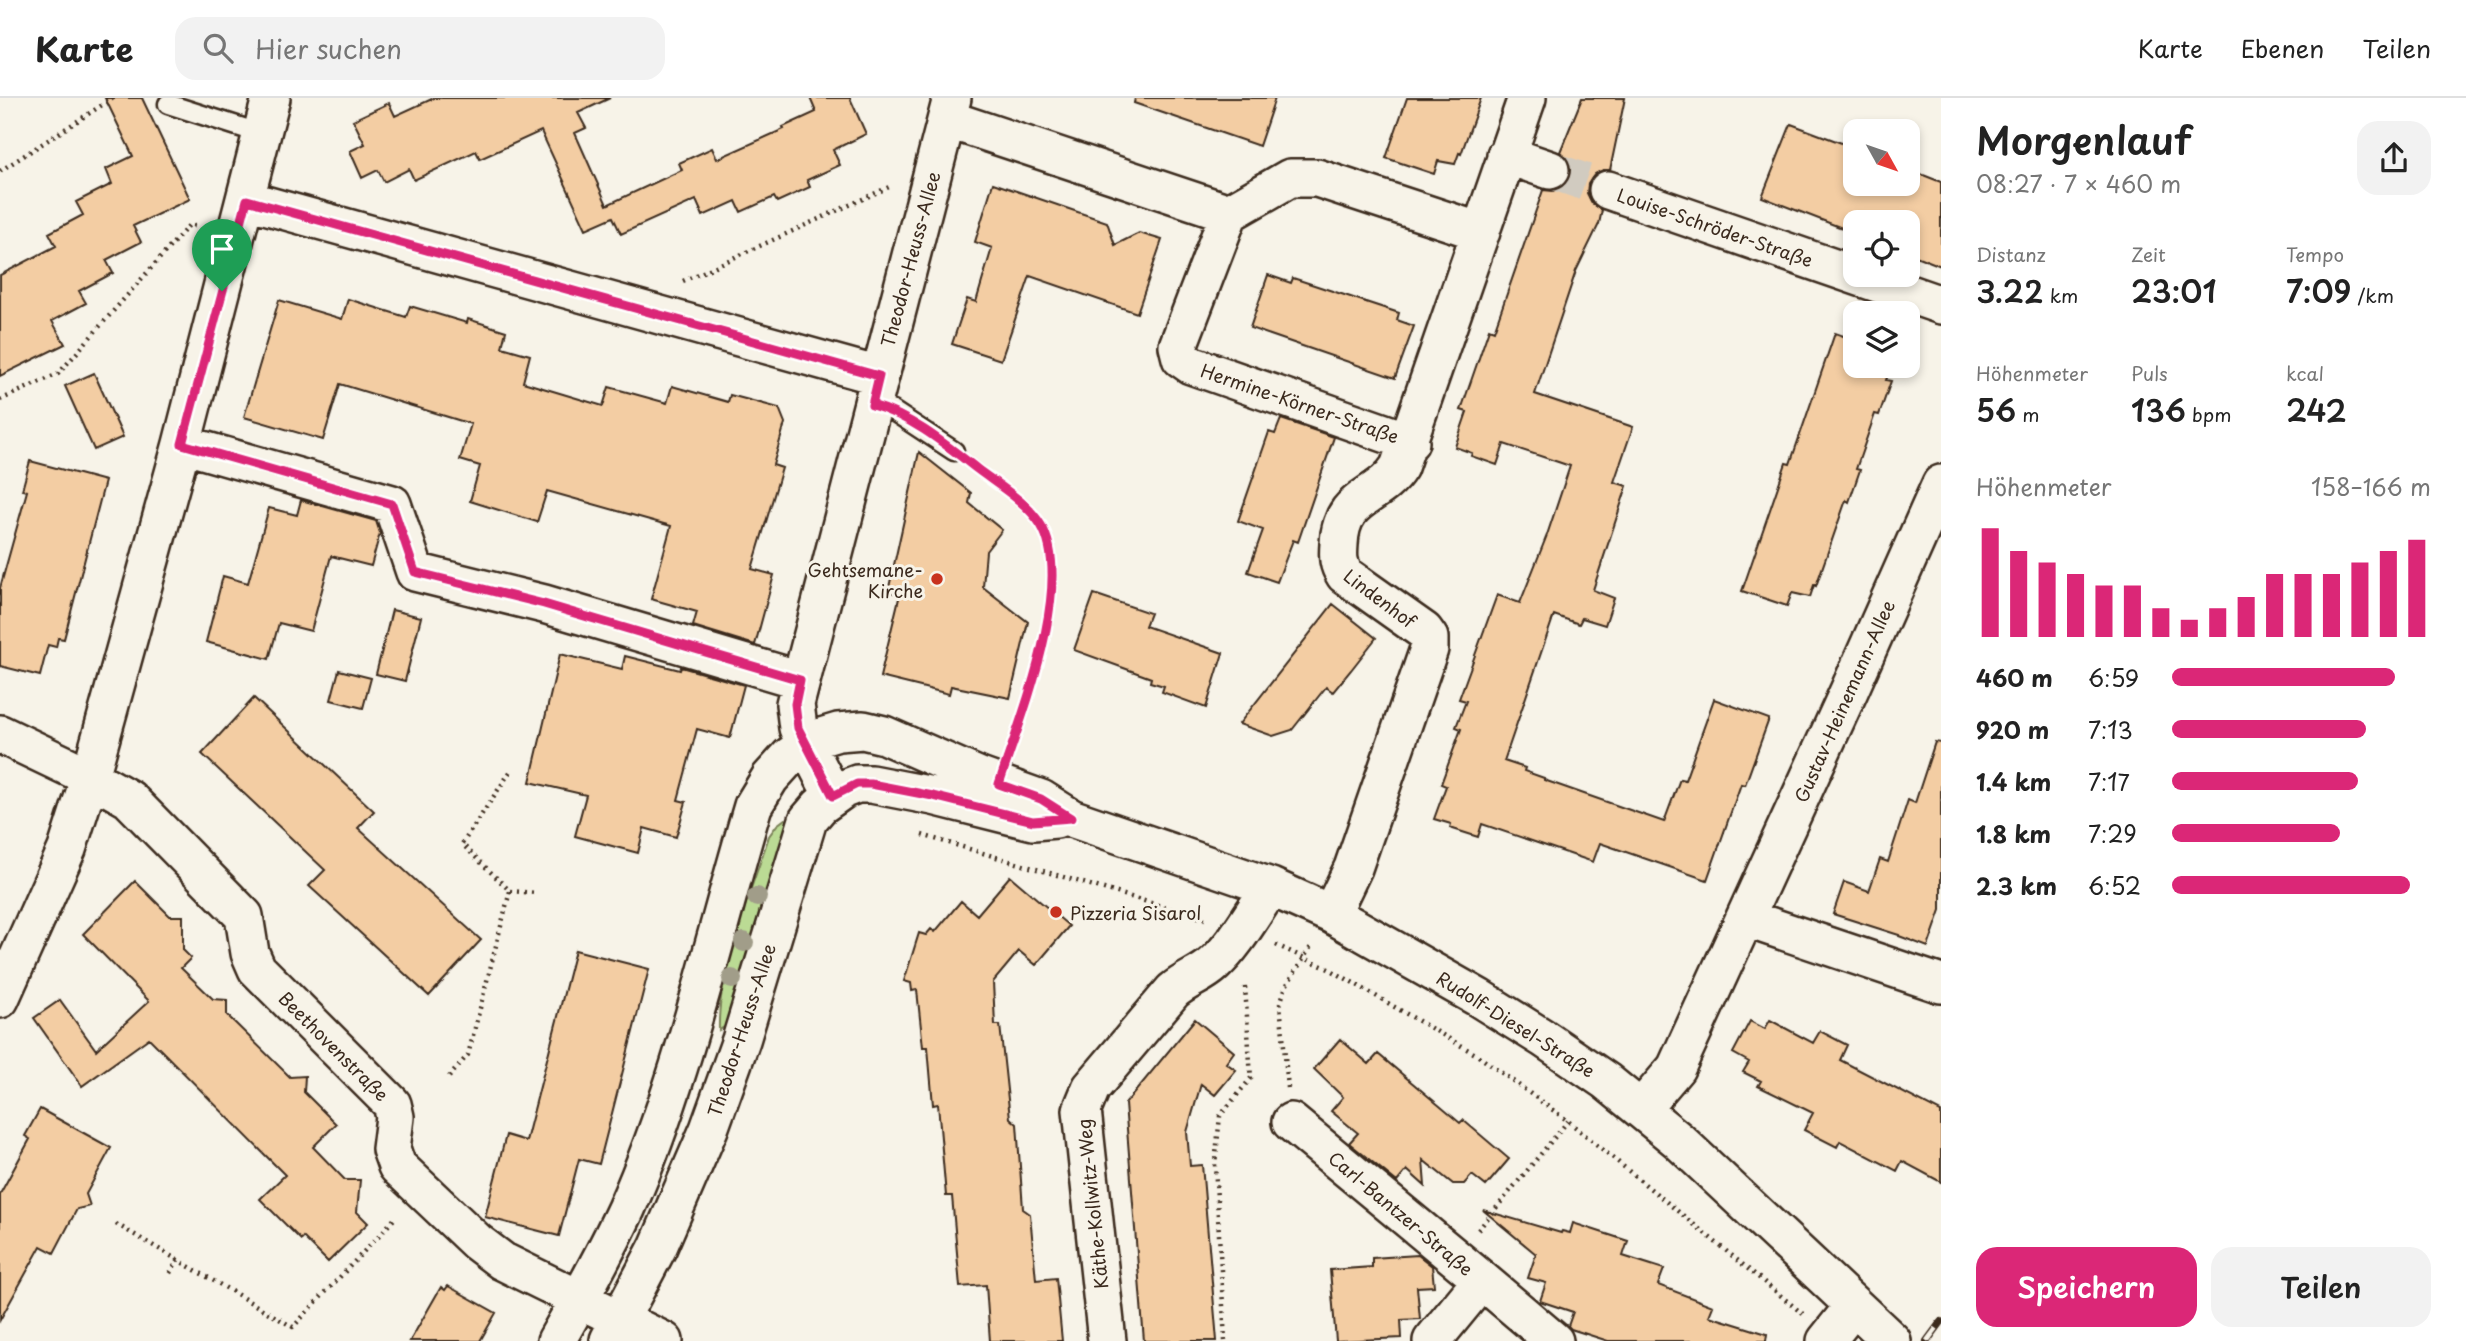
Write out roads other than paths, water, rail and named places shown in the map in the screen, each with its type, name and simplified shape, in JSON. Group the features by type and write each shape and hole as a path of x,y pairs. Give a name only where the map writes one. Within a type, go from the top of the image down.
{"street":[{"path":"0,999 67,849 90,777 182,444 247,200 271,98"},
{"name":"Lindenhof","path":"1331,914 1353,869 1429,649 1429,638 1424,631 1345,575 1338,563 1343,519 1352,506 1392,479 1410,442 1527,98"},
{"path":"949,108 1229,213 1290,178 1317,178 1481,232"},
{"name":"Theodor-Heuss-Allee","path":"615,1330 658,1247 709,1129 741,1040 801,835 808,820 833,796 798,728 795,704 949,108"},
{"path":"1506,155 1550,170"},
{"name":"Louise-Schröder-Straße","path":"1608,190 1941,305"},
{"path":"247,200 876,391"},
{"name":"Hermine-Körner-Straße","path":"1229,213 1178,346 1181,358 1191,365 1410,442"},
{"path":"182,444 392,504 415,572 544,604 800,680"},
{"name":"Gustav-Heinemann-Allee","path":"1642,1108 1676,1068 1933,523 1941,484"},
{"name":"Rudolf-Diesel-Straße","path":"807,744 838,733 863,730 884,734 999,784 1041,799 1071,818 1270,887 1331,914 1427,967 1533,1031 1642,1108 1892,1341"},
{"name":"Beethovenstraße","path":"0,734 129,799 244,916 250,953 257,968 392,1104 395,1117 391,1149 397,1166 477,1242 502,1261 579,1300"},
{"path":"556,1341 627,1206 662,1116 689,1032 753,806 770,778 790,756 807,744"},
{"name":"Rudolf-Diesel-Straße","path":"833,796 857,784 871,784 933,796 1033,821 1071,818"},
{"name":"Käthe-Kollwitz-Weg","path":"1107,1341 1082,1110 1091,1088 1173,992 1186,980 1202,974 1216,962 1270,887"},
{"path":"1745,918 1941,984"},
{"name":"Carl-Bantzer-Straße","path":"1291,1122 1468,1269 1432,1341"},
{"path":"1468,1269 1554,1341"},
{"path":"579,1300 615,1330 664,1341"},
{"path":"1828,1338 1854,1306"}],"lane":[{"path":"168,104 262,134"},
{"path":"876,391 893,411 954,451"}],"tunnel":[{"path":"1550,170 1608,190"}],"railway":[{"path":"1927,1341 1941,1322"}],"place":[{"name":"Gehtsemane- Kirche","path":"937,579"},
{"name":"Pizzeria Sisarol","path":"1056,912"}]}
